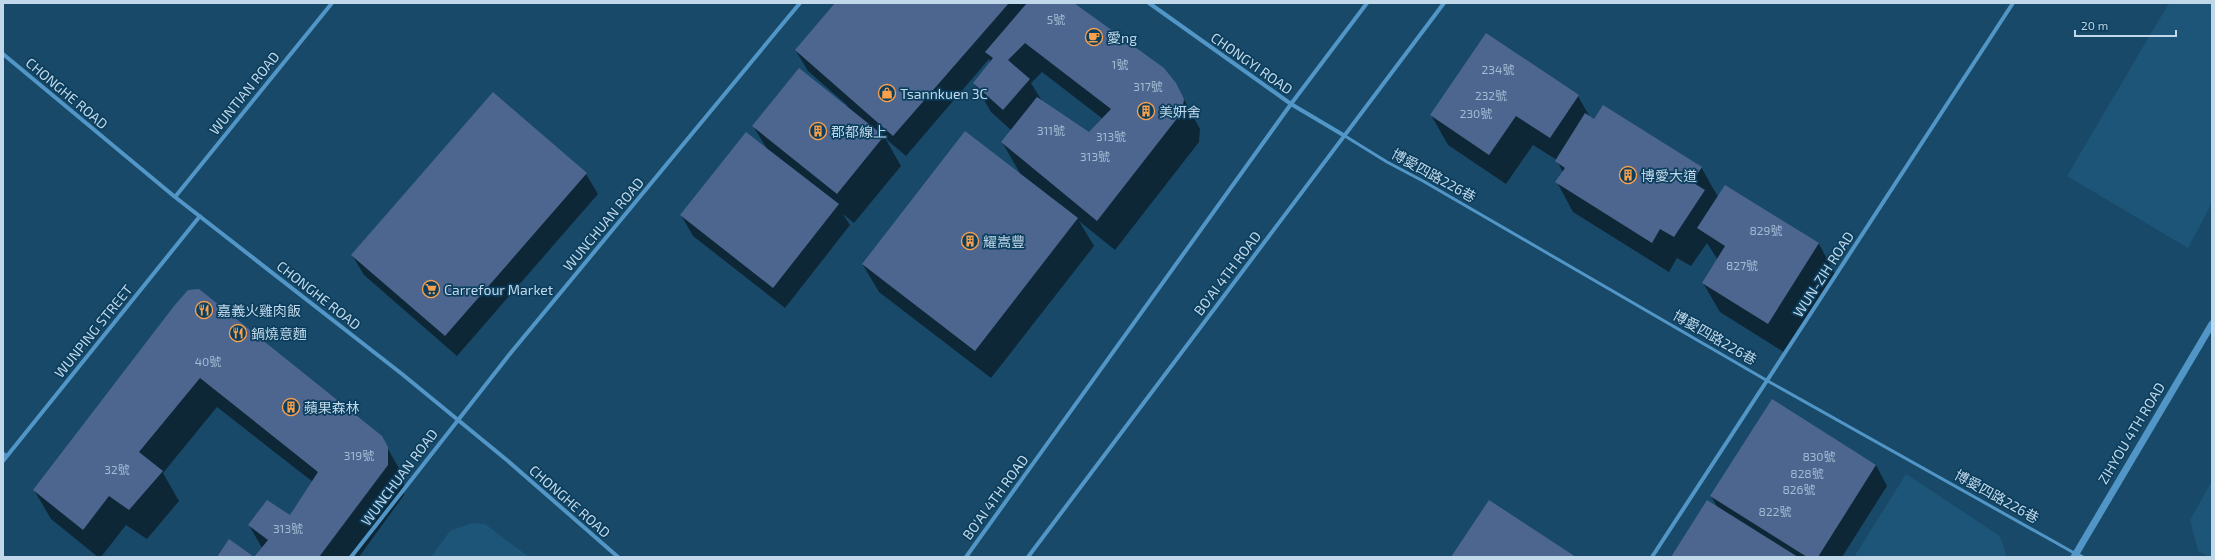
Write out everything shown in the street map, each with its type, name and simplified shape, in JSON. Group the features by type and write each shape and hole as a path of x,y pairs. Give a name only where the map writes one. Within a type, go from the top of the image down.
{"street":[{"name":"WUNTIAN ROAD","path":"175,197 332,3"},
{"name":"WUNCHUAN ROAD","path":"351,557 457,419 800,3"},
{"name":"CHONGYI ROAD","path":"1149,3 1291,104 1345,136"},
{"name":"BO'AI 4TH ROAD","path":"966,557 1291,104 1367,3"},
{"name":"BO'AI 4TH ROAD","path":"1028,557 1444,3"},
{"name":"WUN-ZIH ROAD","path":"1652,557 2013,3"},
{"name":"CHONGHE ROAD","path":"3,54 175,197 457,419 618,557"},
{"name":"WUNPING STREET","path":"3,461 5,455 200,216"},
{"name":"ZIHYOU 4TH ROAD","path":"2077,556 2212,324"}],"lane":[{"name":"博愛四路226巷","path":"1345,136 1386,162 1423,181 1766,380 2077,556"}],"shaded area":[{"path":"2169,3 2212,3 2212,203 2188,248 2067,176"},
{"path":"1906,474 2000,536 2007,557 1854,557"},
{"path":"2212,481 2212,557 2209,557 2198,551 2190,520"},
{"path":"472,523 485,524 529,557 431,557 450,531"}],"building":[{"name":"Tsannkuen 3C","path":"835,3 1009,3 893,136 795,50"},
{"name":"美妍舍","path":"1027,3 1074,3 1164,68 1176,83 1184,99 1182,112 1097,221 1001,142 1037,97 1089,132 1111,109 1025,43 1008,60 1030,79 1003,110 973,83 993,58 985,52"},
{"path":"1486,33 1579,95 1550,138 1516,116 1489,155 1430,115"},
{"name":"郡都線上","path":"799,68 884,136 837,194 752,126"},
{"path":"493,92 587,173 445,336 351,255"},
{"name":"博愛大道","path":"1603,105 1702,167 1692,182 1705,190 1674,237 1660,229 1652,243 1555,182 1565,168 1555,161 1585,113 1594,119"},
{"name":"耀嵩豐","path":"965,131 1078,218 975,351 862,264"},
{"path":"746,132 839,204 773,288 680,215"},
{"name":"博愛大道","path":"1725,185 1819,243 1768,324 1702,283 1725,246 1697,228"},
{"name":"蘋果森林","path":"199,289 382,436 388,447 388,465 319,557 254,557 268,540 248,525 267,500 290,515 318,472 200,378 139,452 163,471 129,510 109,496 83,530 33,490 174,306 188,290"},
{"path":"1772,399 1876,465 1818,557 1807,557 1710,496"},
{"path":"1489,500 1576,557 1451,557"},
{"path":"1707,500 1798,557 1671,557"},
{"path":"229,539 254,557 217,557"}],"place":[{"name":"愛ng","path":"1094,37"},
{"name":"Tsannkuen 3C","path":"887,93"},
{"name":"美妍舍","path":"1146,111"},
{"name":"郡都線上","path":"818,131"},
{"name":"博愛大道","path":"1628,175"},
{"name":"耀嵩豐","path":"970,241"},
{"name":"Carrefour Market","path":"431,289"},
{"name":"嘉義火雞肉飯","path":"204,310"},
{"name":"鍋燒意麵","path":"238,333"},
{"name":"蘋果森林","path":"291,407"}]}
